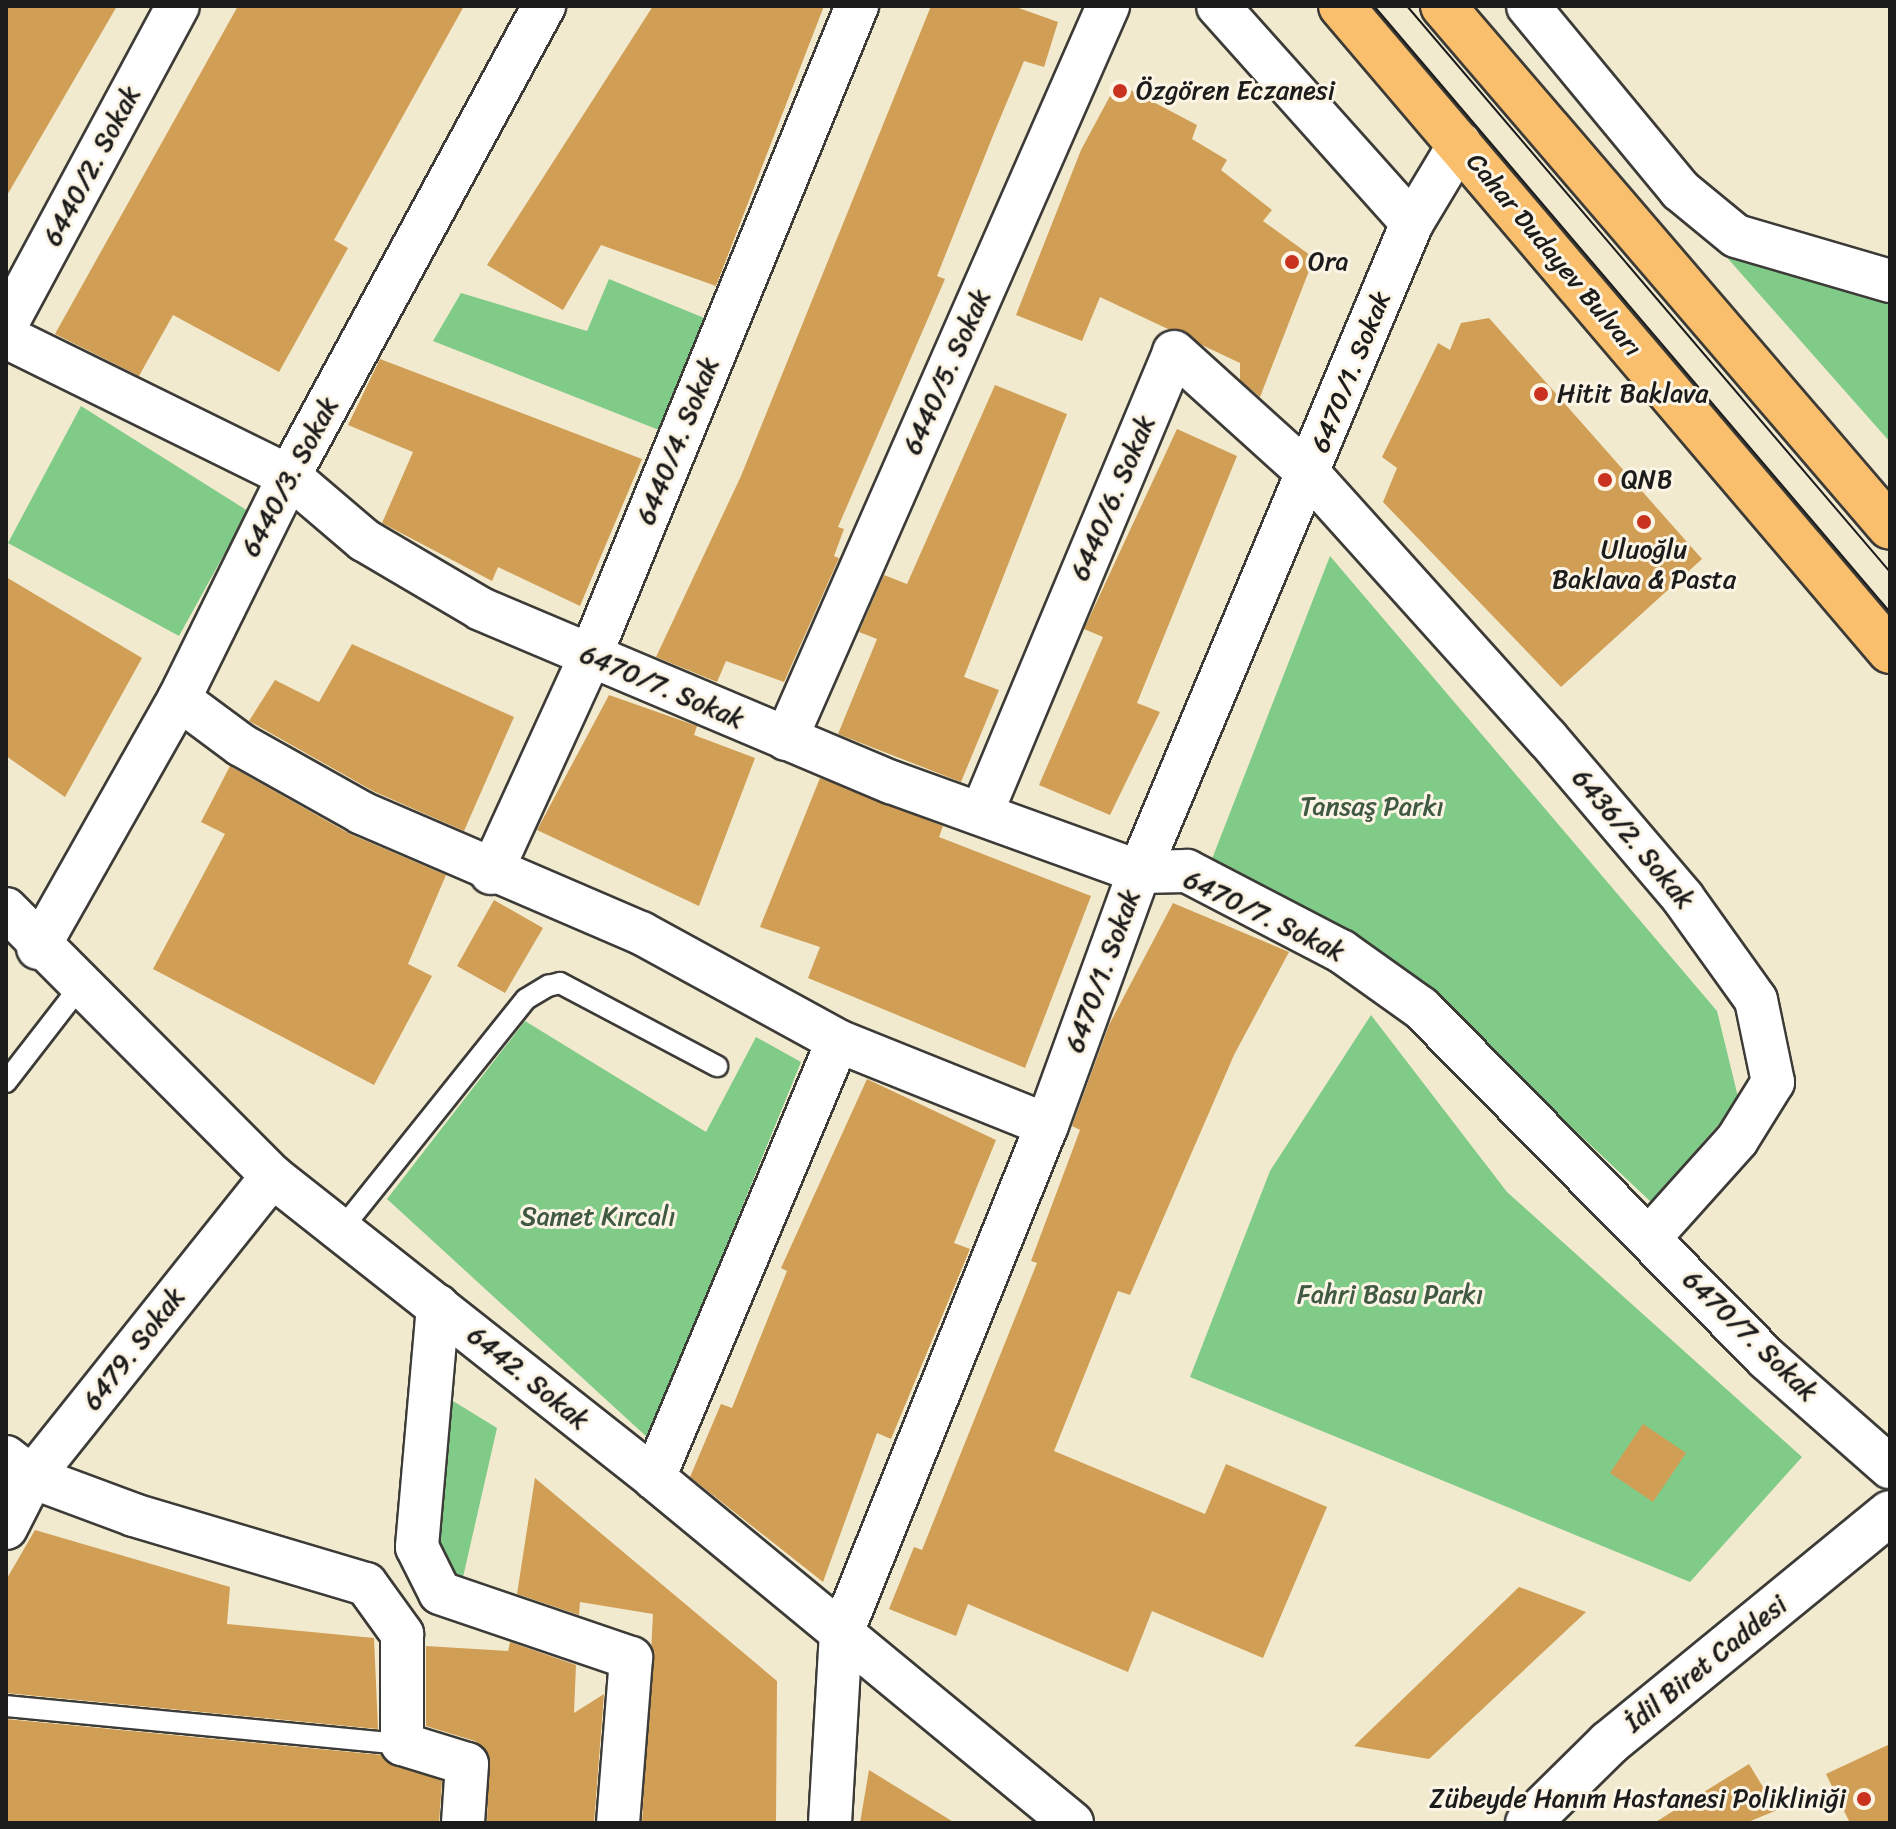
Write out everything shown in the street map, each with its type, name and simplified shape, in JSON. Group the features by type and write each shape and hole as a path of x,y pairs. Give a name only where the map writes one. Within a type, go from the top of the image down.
{"main road":[{"name":"Cahar Dudayev Bulvarı","path":"1341,6 1890,651"},
{"path":"1443,6 1890,527"}],"street":[{"name":"6440/2. Sokak","path":"6,325 178,6"},
{"name":"6440/3. Sokak","path":"38,948 179,699 289,476 544,6"},
{"name":"6440/4. Sokak","path":"491,873 589,659 857,6"},
{"name":"6440/5. Sokak","path":"786,739 1108,6"},
{"path":"1218,6 1412,223"},
{"path":"1528,6 1680,190 1736,236 1890,281"},
{"name":"6470/1. Sokak","path":"830,1823 841,1635 1047,1125 1139,872 1412,223 1460,143"},
{"path":"6,337 289,476"},
{"name":"6440/6. Sokak","path":"982,812 1174,352 1309,474"},
{"name":"6436/2. Sokak","path":"1309,474 1664,875 1756,1000 1773,1082 1737,1140 1649,1238"},
{"name":"6470/7. Sokak","path":"289,476 364,540 481,609 589,659 786,739 1139,872 1187,871 1341,951 1421,1008 1767,1359 1890,1467"},
{"path":"179,699 241,745 362,813 491,873 641,933 838,1041 1047,1125"},
{"name":"6442. Sokak","path":"6,909 38,948 272,1176 654,1478 1072,1823"},
{"path":"654,1478 838,1041"},
{"name":"6479. Sokak","path":"6,1528 19,1467 272,1176"},
{"path":"438,1306 417,1547 440,1593 631,1658 618,1823"},
{"path":"19,1467 366,1584 402,1634 402,1744 467,1764 463,1823"},
{"name":"İdil Biret Caddesi","path":"1528,1823 1609,1743 1890,1513"}],"lane":[{"path":"340,1231 526,999 548,986 560,983 717,1066"},
{"path":"6,1082 79,988"},
{"path":"6,1706 402,1744"}],"green space":[{"path":"1723,253 1890,303 1890,442 1760,295"},
{"path":"609,279 714,322 664,432 433,341 461,293 587,331"},
{"path":"81,406 248,511 179,636 8,543"},
{"name":"Tansaş Parkı","path":"1330,556 1717,1011 1739,1101 1651,1202 1424,988 1210,864"},
{"name":"Fahri Basu Parkı","path":"1371,1015 1507,1192 1802,1457 1690,1582 1190,1377 1270,1171"},
{"name":"Samet Kırcalı","path":"525,1021 706,1132 756,1037 801,1062 648,1438 387,1199"},
{"path":"453,1401 497,1428 461,1586 431,1549"}],"building":[{"path":"6,6 117,6 6,197"},
{"path":"238,6 464,6 334,240 348,248 279,372 173,315 139,376 55,334"},
{"path":"653,6 824,6 716,286 601,245 563,310 487,265"},
{"path":"931,6 1013,6 1058,22 1044,67 1024,61 994,133 937,276 945,279 838,527 844,529 834,556 839,558 784,682 726,661 717,682 656,657 741,476"},
{"path":"1117,83 1197,125 1192,139 1227,160 1221,170 1272,210 1263,221 1314,258 1260,397 1240,380 1240,363 1100,297 1082,341 1016,315 1081,150"},
{"path":"1489,318 1702,559 1561,687 1383,502 1397,468 1382,457 1438,343 1450,350 1461,323"},
{"path":"380,359 642,459 580,606 498,567 492,581 382,523 413,452 348,425"},
{"path":"995,385 1067,414 964,677 999,690 961,782 838,734 877,639 859,632 884,575 907,584"},
{"path":"1177,429 1237,456 1137,703 1160,712 1110,815 1039,785 1103,637 1084,629"},
{"path":"6,577 142,658 65,797 6,756"},
{"path":"352,644 514,717 464,831 373,791 249,721 275,680 319,702"},
{"path":"609,695 697,726 694,735 755,758 699,906 537,830"},
{"path":"230,766 350,834 446,875 408,964 432,976 374,1085 153,969 225,834 201,822"},
{"path":"820,778 943,826 939,837 1091,896 1025,1068 808,978 820,947 760,927"},
{"path":"494,900 543,928 505,993 457,966"},
{"path":"1173,903 1289,952 1234,1055 1130,1295 1118,1291 1054,1451 1205,1514 1226,1464 1327,1507 1263,1658 1152,1611 1128,1672 968,1604 956,1636 889,1609 914,1547 922,1550 1037,1263 1031,1261 1080,1130 1072,1126 1109,1025"},
{"path":"867,1079 996,1140 954,1243 970,1249 891,1439 877,1433 823,1582 690,1477 721,1404 732,1408 787,1271 781,1268"},
{"path":"1643,1424 1686,1453 1653,1502 1610,1473"},
{"path":"535,1478 777,1681 776,1823 642,1823 653,1614 580,1602 579,1615 517,1594"},
{"path":"35,1530 230,1587 227,1624 374,1638 378,1729 6,1693 6,1580"},
{"path":"1519,1587 1586,1612 1429,1759 1354,1746"},
{"path":"510,1642 576,1665 574,1713 604,1694 594,1823 487,1823 489,1755 475,1741 426,1726 426,1646 508,1651"},
{"path":"6,1719 382,1755 442,1781 439,1823 6,1823"},
{"name":"Zübeyde Hanım Hastanesi Polikliniği","path":"1890,1744 1890,1823 1850,1823 1826,1774"},
{"path":"1749,1764 1777,1810 1746,1823 1654,1823"},
{"path":"869,1770 955,1823 860,1823"}],"tram line":[{"path":"1374,6 1890,612"},
{"path":"1407,6 1890,572"}],"place":[{"name":"Özgören Eczanesi","path":"1120,91"},
{"name":"Ora","path":"1292,262"},
{"name":"Hitit Baklava","path":"1541,394"},
{"name":"QNB","path":"1605,480"},
{"name":"Uluoğlu Baklava & Pasta","path":"1644,522"},
{"name":"Zübeyde Hanım Hastanesi Polikliniği","path":"1864,1799"}]}
